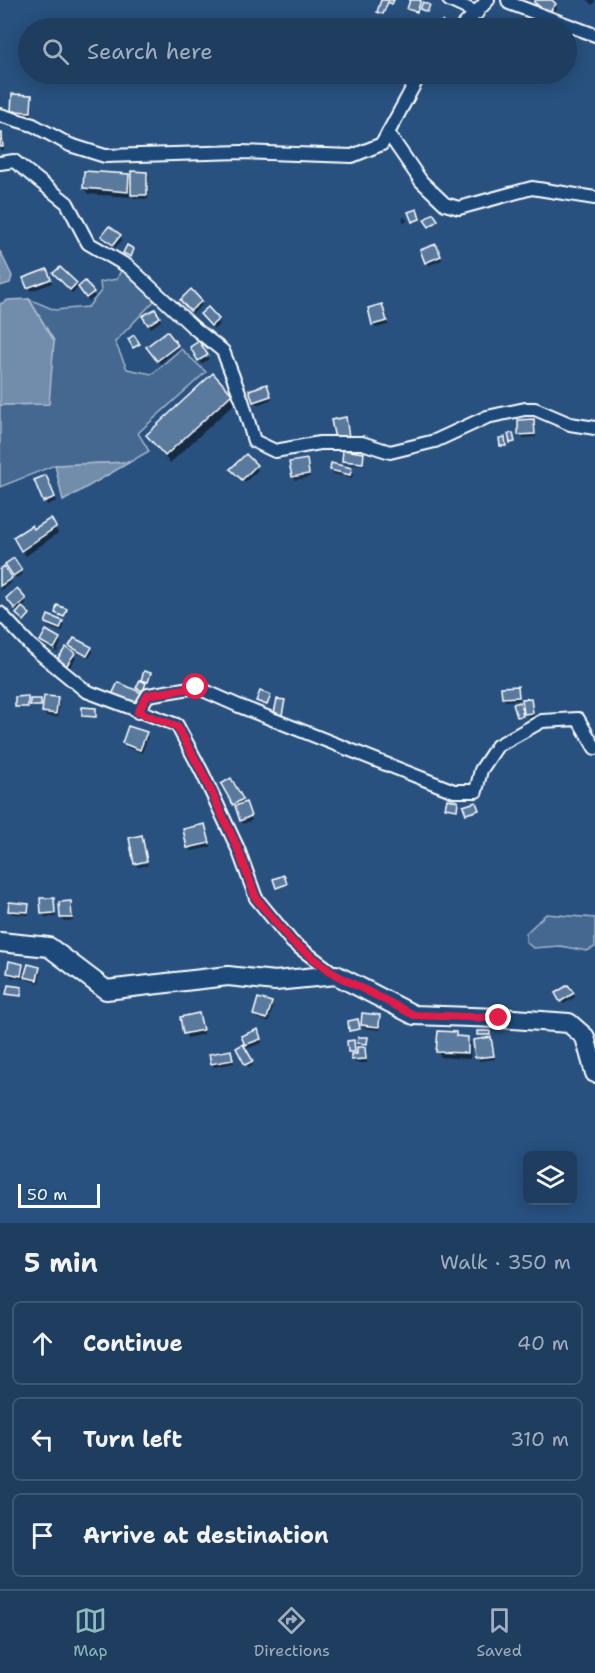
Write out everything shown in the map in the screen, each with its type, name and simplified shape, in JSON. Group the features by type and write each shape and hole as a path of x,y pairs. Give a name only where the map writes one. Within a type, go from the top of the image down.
{"street":[{"path":"449,0 477,13"},
{"path":"472,18 488,0"},
{"path":"508,0 509,3 549,18"},
{"path":"577,28 595,35"},
{"path":"0,115 33,125 70,144 105,156 242,152 352,156 382,144 415,84"},
{"path":"388,133 421,181 446,204 459,208 532,188 595,198"},
{"path":"0,164 14,161 67,203 88,243 129,267 193,327 224,351 254,441 275,451 320,442 362,443 390,452 435,441 487,417 525,409 535,409 552,415 559,421 577,426 595,428"},
{"path":"0,613 31,646 86,691 177,726 202,772 238,849 256,898 292,942 336,975 414,1015 569,1023 585,1037 595,1073"},
{"path":"138,712 148,695 196,687 454,791 476,791 481,770 497,746 542,721 578,719 595,748"},
{"path":"0,942 49,947 106,990 228,976 275,981 336,975"}],"shaded area":[{"path":"0,251 12,276 10,283 0,286"},
{"path":"122,268 156,299 115,342 127,369 152,374 181,349 206,372 138,433 149,451 130,462 55,465 0,487 0,405 48,404 54,341 29,299 55,310 88,307 101,291 100,282 117,279"},
{"path":"29,299 54,341 49,404 0,405 0,304 8,300"},
{"path":"130,462 63,501 55,465"},
{"path":"546,914 595,918 595,947 587,951 560,946 533,948 526,942 526,933"}],"building":[{"path":"381,0 394,0 392,4 388,2 383,14 377,12"},
{"path":"410,0 421,0 417,12 407,9"},
{"path":"552,0 556,4 548,14 534,2"},
{"path":"423,2 430,5 427,12 420,9"},
{"path":"12,94 32,95 31,112 11,111"},
{"path":"0,133 2,133 3,147 0,147"},
{"path":"84,171 129,174 128,192 83,188"},
{"path":"131,171 147,172 147,195 131,195"},
{"path":"417,209 420,219 412,222 408,212"},
{"path":"433,213 438,220 429,227 424,220"},
{"path":"109,226 121,235 113,245 101,236"},
{"path":"436,244 441,256 425,263 420,250"},
{"path":"127,245 134,249 131,257 123,253"},
{"path":"60,267 77,283 70,290 53,273"},
{"path":"47,269 51,279 27,288 23,278"},
{"path":"85,281 94,292 86,298 78,287"},
{"path":"191,289 202,301 190,311 180,300"},
{"path":"382,304 387,321 372,325 368,308"},
{"path":"208,307 219,319 211,326 200,314"},
{"path":"155,309 160,317 148,325 142,316"},
{"path":"167,331 178,345 157,361 146,347"},
{"path":"134,335 140,344 133,348 128,339"},
{"path":"199,341 208,355 198,361 190,347"},
{"path":"213,373 232,394 165,456 146,435"},
{"path":"267,384 271,396 253,402 249,390"},
{"path":"346,417 349,437 335,439 331,420"},
{"path":"534,419 535,434 518,435 518,420"},
{"path":"513,433 515,442 510,443 508,434"},
{"path":"505,437 506,446 500,446 499,438"},
{"path":"343,450 364,453 363,463 342,461"},
{"path":"246,454 257,465 242,480 230,469"},
{"path":"307,459 309,474 292,477 289,462"},
{"path":"331,463 352,468 350,475 330,470"},
{"path":"46,475 55,497 43,502 34,480"},
{"path":"51,518 56,527 21,551 13,537 32,525 34,529"},
{"path":"14,558 22,570 13,576 5,564"},
{"path":"4,566 12,578 0,586 0,569"},
{"path":"17,588 26,599 15,609 6,598"},
{"path":"57,605 67,609 64,617 55,613"},
{"path":"22,607 30,614 24,621 16,614"},
{"path":"48,615 63,621 60,629 45,623"},
{"path":"46,630 60,638 54,649 40,641"},
{"path":"74,638 92,647 87,656 69,646"},
{"path":"66,647 75,653 65,668 56,661"},
{"path":"144,671 151,673 148,682 141,680"},
{"path":"140,680 146,683 143,691 136,688"},
{"path":"118,682 142,693 135,707 112,695"},
{"path":"518,686 519,697 502,698 501,687"},
{"path":"260,691 271,695 267,705 256,701"},
{"path":"28,696 28,707 15,707 15,697"},
{"path":"44,696 58,697 56,714 42,712"},
{"path":"531,698 533,713 524,714 522,699"},
{"path":"30,699 41,699 41,706 30,706"},
{"path":"277,699 285,700 282,715 274,713"},
{"path":"520,702 523,716 517,717 513,704"},
{"path":"82,707 96,708 96,717 82,716"},
{"path":"128,726 147,732 140,750 122,743"},
{"path":"231,778 243,799 233,805 221,784"},
{"path":"447,799 458,801 457,810 445,808"},
{"path":"246,802 251,816 240,821 235,806"},
{"path":"476,802 479,810 466,814 463,806"},
{"path":"205,824 210,843 187,848 183,829"},
{"path":"142,835 147,861 134,864 129,838"},
{"path":"284,875 287,884 276,888 273,879"},
{"path":"40,898 54,898 55,913 41,914"},
{"path":"71,901 72,918 60,918 59,902"},
{"path":"9,902 29,904 28,912 8,911"},
{"path":"9,961 23,964 21,976 7,973"},
{"path":"28,964 40,967 37,980 24,977"},
{"path":"8,985 22,987 21,996 6,994"},
{"path":"568,985 574,993 560,1002 555,993"},
{"path":"258,998 272,1002 267,1019 253,1015"},
{"path":"199,1013 203,1030 183,1034 180,1017"},
{"path":"362,1013 380,1015 379,1027 361,1025"},
{"path":"358,1019 360,1029 349,1031 348,1021"},
{"path":"258,1029 261,1039 245,1045 241,1036"},
{"path":"438,1031 456,1032 456,1036 468,1037 468,1053 436,1052"},
{"path":"477,1031 490,1031 490,1035 477,1035"},
{"path":"358,1037 368,1037 367,1044 357,1043"},
{"path":"491,1037 494,1056 475,1058 473,1040"},
{"path":"354,1040 355,1052 348,1052 347,1041"},
{"path":"243,1044 253,1061 245,1065 236,1048"},
{"path":"357,1047 365,1047 366,1059 351,1060 351,1054 357,1054"},
{"path":"231,1050 233,1060 211,1064 209,1054"}],"route":[{"path":"196,687 148,695 138,712 177,726 202,772 238,849 256,898 292,942 336,975 414,1015 499,1018"}]}
